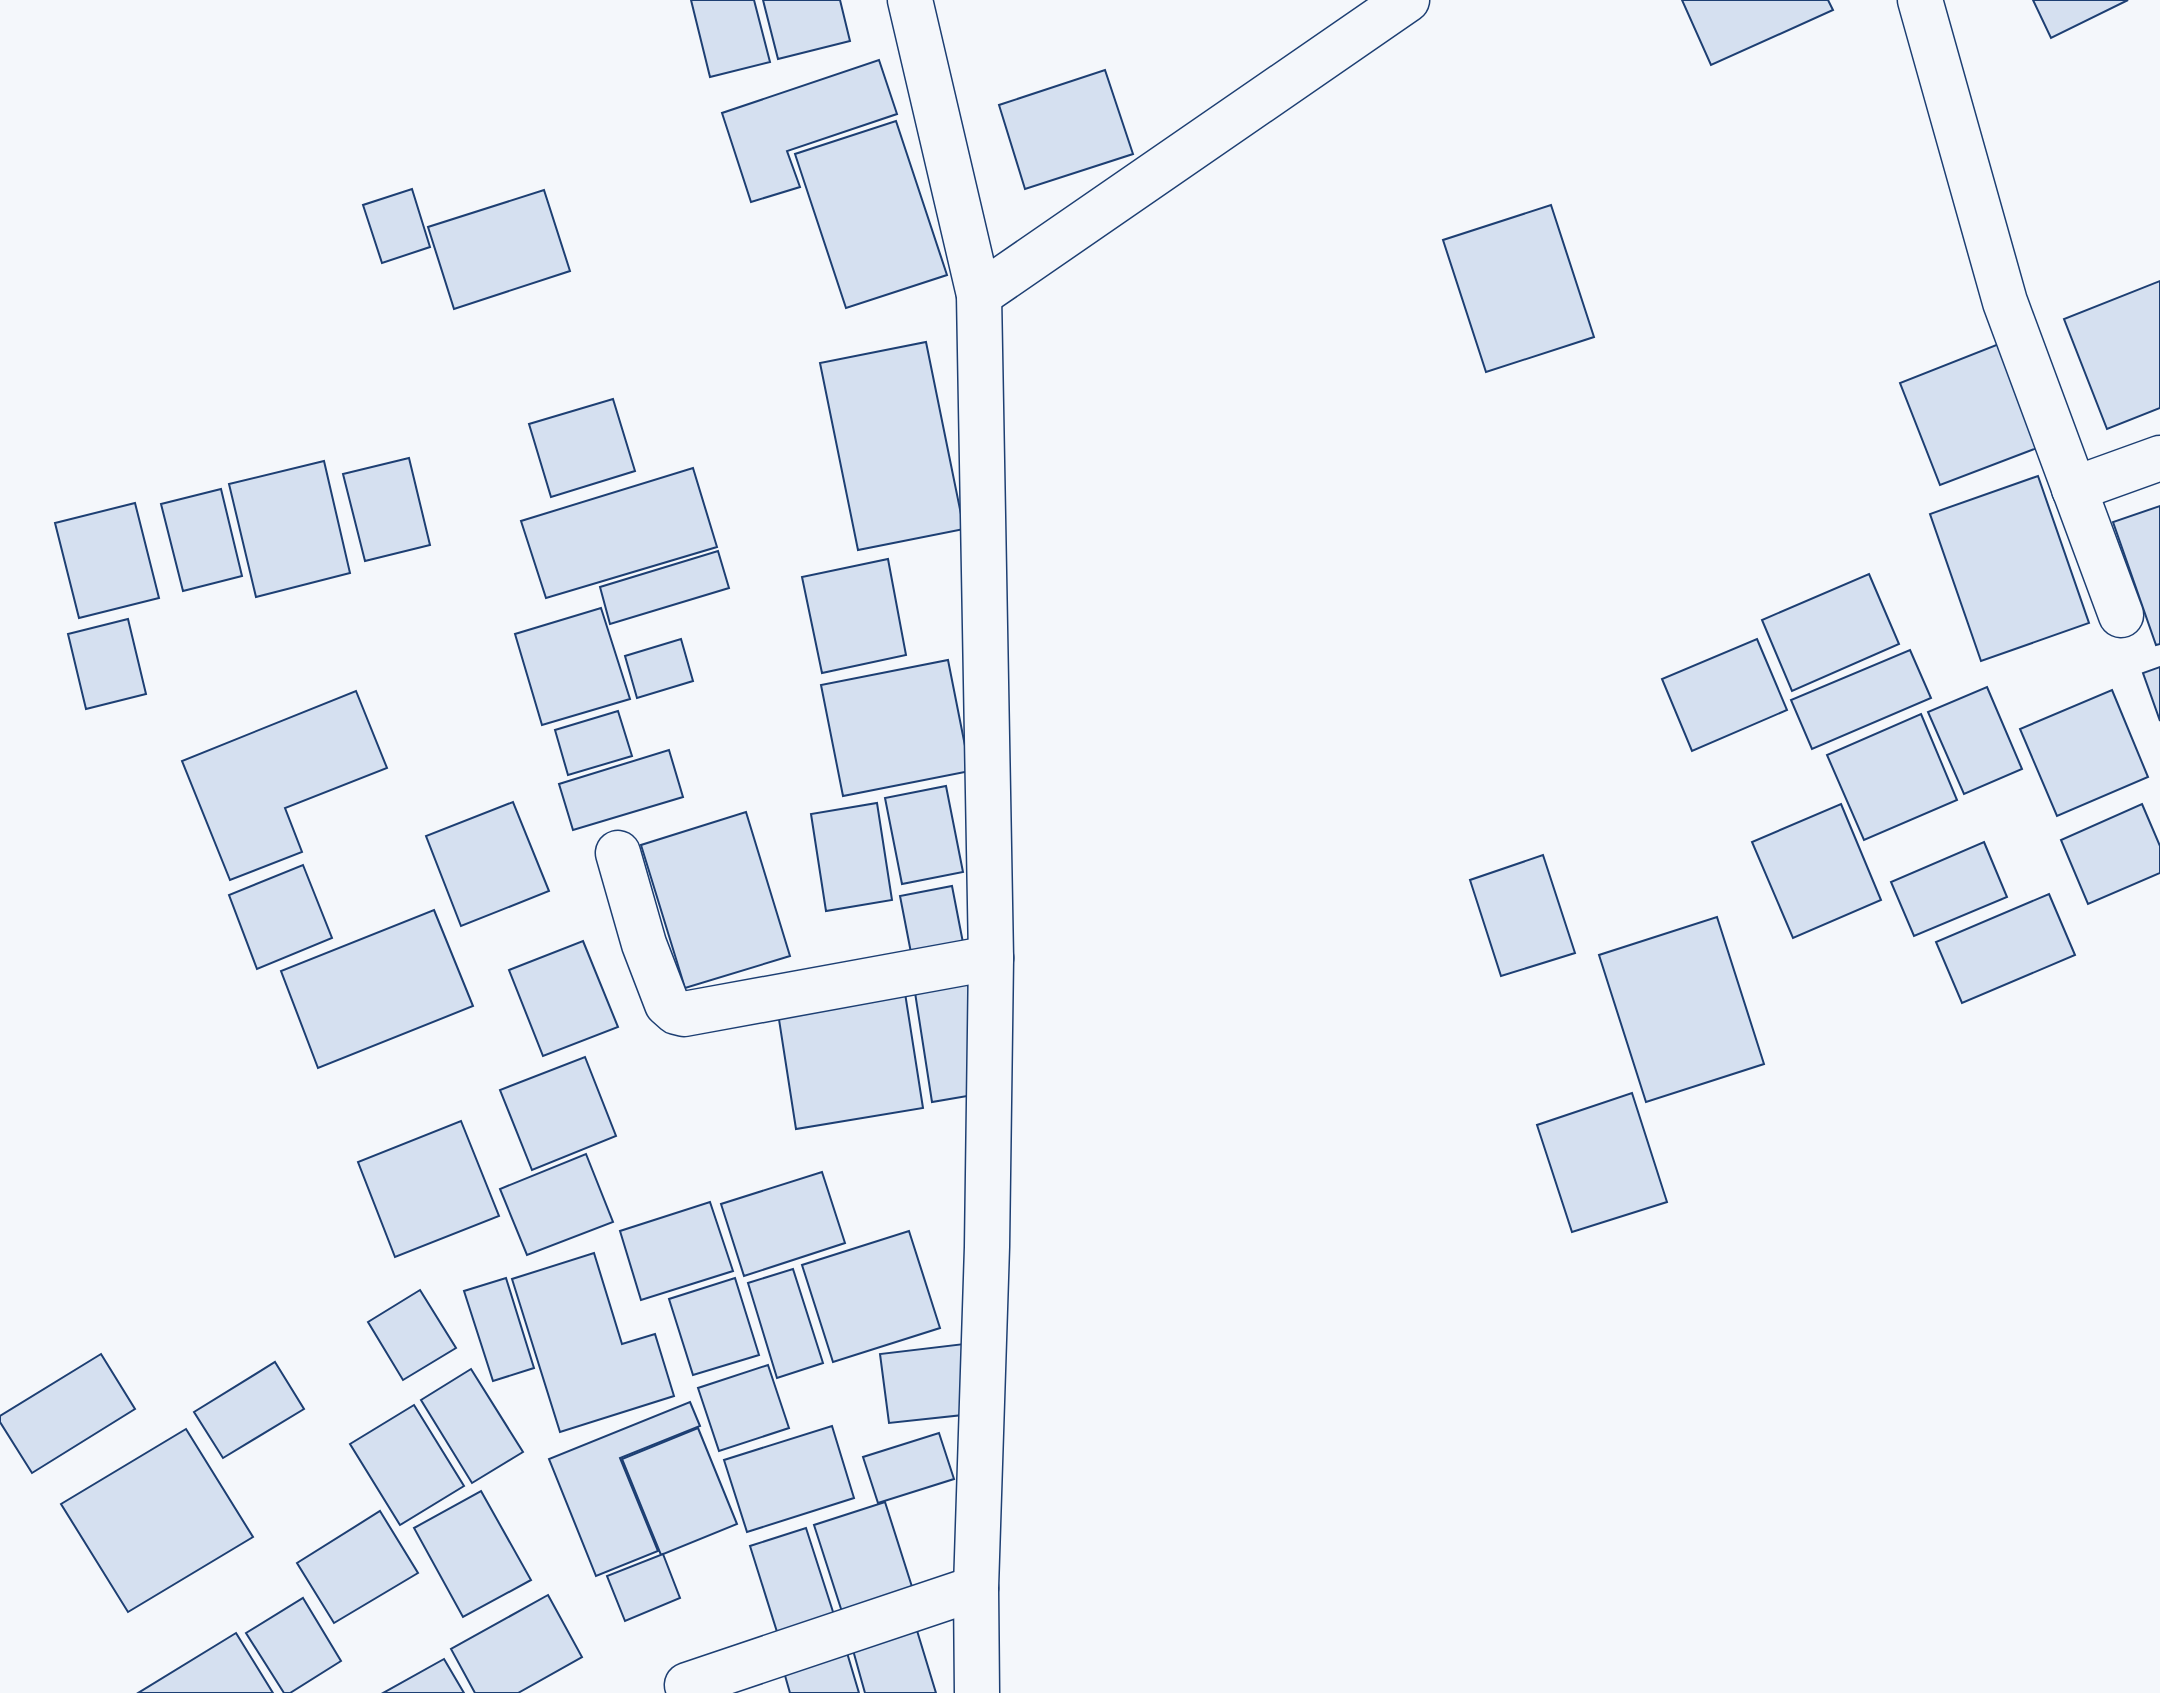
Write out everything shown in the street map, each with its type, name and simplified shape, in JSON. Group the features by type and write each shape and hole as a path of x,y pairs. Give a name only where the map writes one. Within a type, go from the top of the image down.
{"street":[{"path":"910,0 979,295 991,958 987,1247 976,1588 977,1693"},
{"path":"979,295 1407,0"},
{"path":"1920,0 2005,302 2121,615"},
{"path":"2074,489 2160,458"},
{"path":"618,853 644,944 667,1004 676,1012 684,1014 991,958"},
{"path":"687,1685 976,1588"}],"building":[{"path":"691,0 754,0 770,62 710,77"},
{"path":"763,0 840,0 850,41 778,59"},
{"path":"1682,0 1828,0 1833,10 1711,65"},
{"path":"2033,0 2128,0 2051,38"},
{"path":"879,60 897,114 787,151 800,187 751,202 722,113"},
{"path":"1105,70 1133,154 1025,189 999,105"},
{"path":"896,121 947,275 846,308 795,154"},
{"path":"412,189 430,247 382,263 363,205"},
{"path":"544,190 570,271 454,309 428,227"},
{"path":"1551,205 1594,337 1486,372 1443,240"},
{"path":"2160,281 2160,408 2107,429 2064,319"},
{"path":"926,342 964,529 858,550 820,363"},
{"path":"2004,342 2045,445 1940,485 1900,383"},
{"path":"613,399 635,471 551,497 529,424"},
{"path":"409,458 430,545 365,561 343,474"},
{"path":"324,461 350,573 256,597 229,484"},
{"path":"693,468 717,547 546,598 521,521"},
{"path":"2038,476 2089,623 1981,661 1930,514"},
{"path":"221,489 242,576 183,591 161,504"},
{"path":"135,503 159,598 79,618 55,523"},
{"path":"2160,506 2160,644 2156,645 2113,522"},
{"path":"718,551 729,588 610,624 600,587"},
{"path":"888,559 906,655 822,673 802,577"},
{"path":"1869,574 1899,644 1792,691 1762,620"},
{"path":"601,608 630,699 542,725 515,634"},
{"path":"128,619 146,694 86,709 68,634"},
{"path":"681,639 693,681 637,698 625,656"},
{"path":"1757,639 1787,710 1692,751 1662,679"},
{"path":"1910,650 1931,698 1812,749 1791,700"},
{"path":"948,660 970,771 843,796 821,685"},
{"path":"2160,667 2160,721 2143,673"},
{"path":"1987,687 2022,769 1964,794 1928,712"},
{"path":"2112,690 2148,777 2057,816 2020,729"},
{"path":"356,691 387,768 285,808 302,852 230,880 182,761"},
{"path":"618,711 632,756 568,775 555,730"},
{"path":"1921,714 1957,800 1864,840 1827,755"},
{"path":"669,750 683,797 573,830 559,784"},
{"path":"946,786 963,872 902,884 885,798"},
{"path":"513,802 549,891 461,926 426,836"},
{"path":"877,803 892,900 826,911 811,814"},
{"path":"1841,804 1881,900 1793,938 1752,842"},
{"path":"2142,804 2160,846 2160,873 2088,904 2061,840"},
{"path":"746,812 790,956 685,988 641,845"},
{"path":"1984,842 2007,897 1914,936 1891,882"},
{"path":"1543,855 1575,953 1501,976 1470,880"},
{"path":"303,865 332,938 257,969 229,895"},
{"path":"952,886 965,953 913,963 900,896"},
{"path":"2049,894 2075,955 1962,1003 1936,942"},
{"path":"434,910 473,1006 318,1068 281,971"},
{"path":"1717,917 1764,1064 1646,1102 1599,955"},
{"path":"583,941 618,1027 543,1056 509,970"},
{"path":"967,977 985,1093 932,1102 914,986"},
{"path":"905,993 923,1108 796,1129 778,1013"},
{"path":"585,1057 616,1136 532,1170 500,1090"},
{"path":"1632,1093 1667,1202 1572,1232 1537,1125"},
{"path":"461,1121 499,1216 395,1257 358,1162"},
{"path":"586,1154 613,1222 527,1255 500,1189"},
{"path":"822,1172 845,1243 744,1276 721,1204"},
{"path":"710,1202 733,1271 641,1300 620,1231"},
{"path":"909,1231 940,1328 833,1362 802,1265"},
{"path":"594,1253 622,1344 655,1334 674,1396 560,1432 512,1279"},
{"path":"793,1269 823,1363 777,1378 748,1283"},
{"path":"506,1278 534,1368 493,1381 464,1291"},
{"path":"735,1278 759,1355 693,1375 669,1299"},
{"path":"420,1290 456,1348 403,1380 368,1322"},
{"path":"964,1344 972,1414 889,1423 880,1354"},
{"path":"101,1354 135,1409 32,1473 0,1422 0,1416"},
{"path":"275,1362 304,1409 223,1458 194,1412"},
{"path":"768,1365 789,1428 719,1451 698,1388"},
{"path":"471,1369 523,1452 472,1483 421,1400"},
{"path":"690,1402 700,1426 620,1458 658,1551 596,1576 549,1459"},
{"path":"414,1405 464,1486 400,1525 350,1444"},
{"path":"832,1426 854,1498 747,1532 724,1460"},
{"path":"698,1428 737,1524 661,1555 622,1459"},
{"path":"186,1429 253,1537 128,1612 61,1504"},
{"path":"939,1433 954,1479 878,1503 863,1457"},
{"path":"481,1491 531,1580 463,1617 414,1528"},
{"path":"885,1502 914,1593 843,1615 814,1525"},
{"path":"380,1511 418,1573 334,1623 297,1563"},
{"path":"806,1528 835,1618 778,1635 750,1546"},
{"path":"663,1554 680,1598 625,1621 607,1576"},
{"path":"548,1595 582,1657 518,1693 475,1693 451,1649"},
{"path":"303,1598 341,1661 290,1693 284,1693 246,1633"},
{"path":"915,1624 936,1693 865,1693 851,1643"},
{"path":"236,1633 273,1693 138,1693"},
{"path":"845,1646 859,1693 790,1693 782,1665"},
{"path":"444,1659 464,1693 383,1693"}]}
